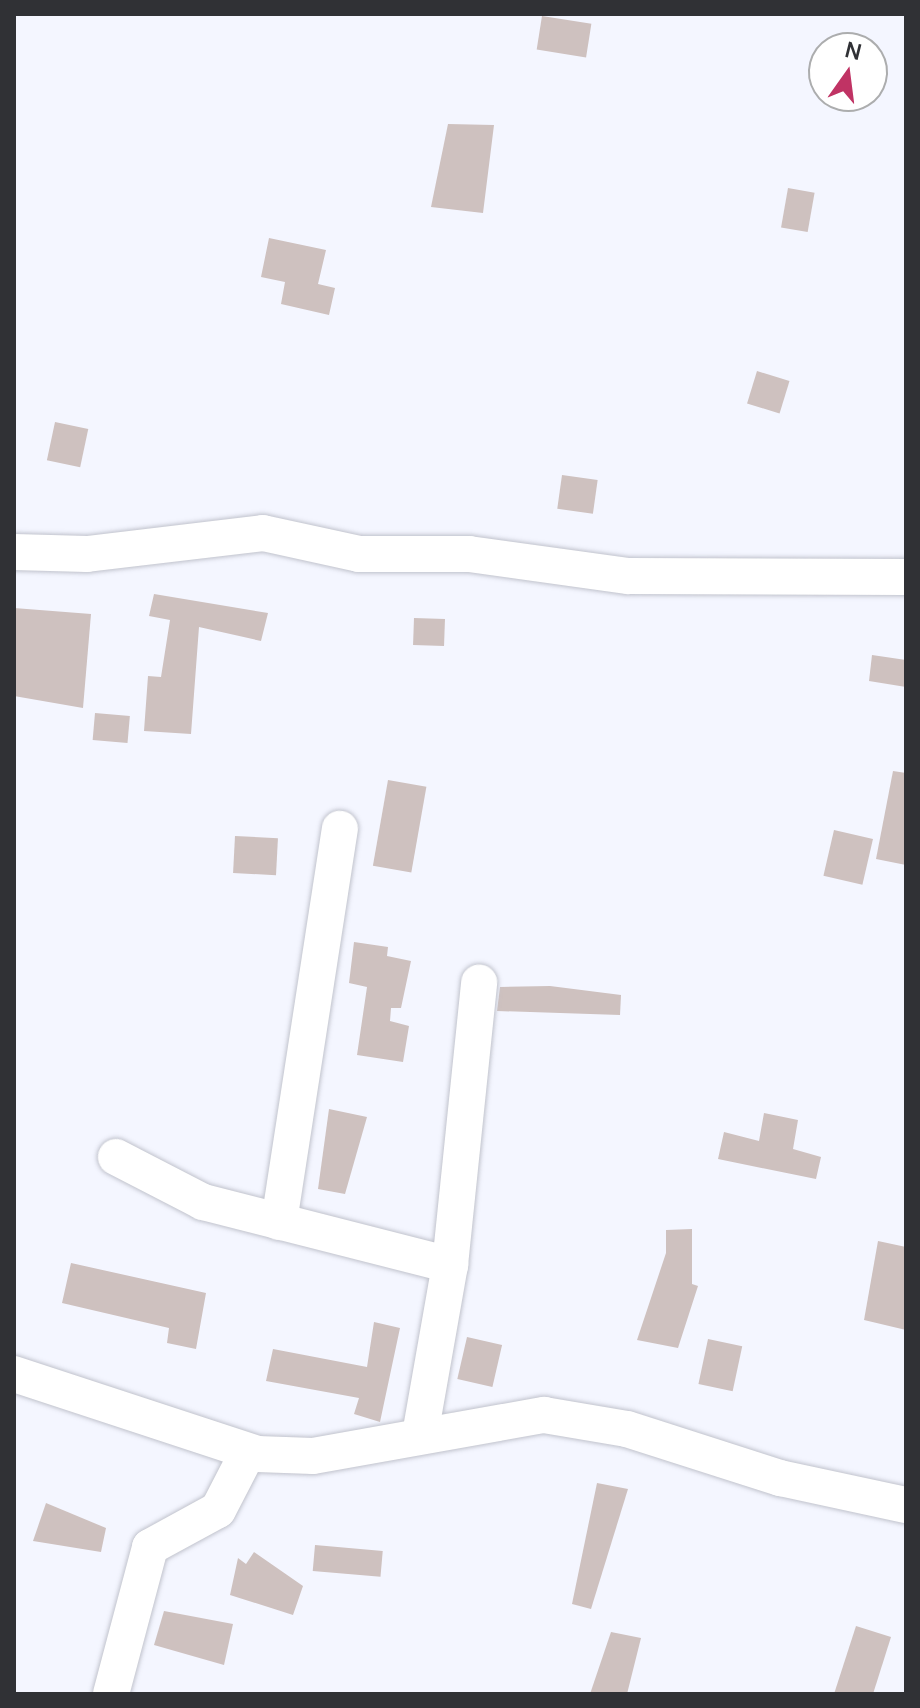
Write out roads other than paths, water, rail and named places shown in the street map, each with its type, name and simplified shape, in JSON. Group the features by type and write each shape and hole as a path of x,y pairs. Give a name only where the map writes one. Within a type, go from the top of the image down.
{"street":[{"path":"14,552 87,554 263,533 359,554 469,554 628,576 906,577"},
{"path":"279,1222 340,829"},
{"path":"420,1435 450,1265 479,982"},
{"path":"116,1157 203,1202 450,1265"},
{"path":"14,1374 248,1452 313,1456 498,1418 584,1419 780,1478 906,1505"},
{"path":"111,1694 150,1547 218,1510 248,1452"}]}
